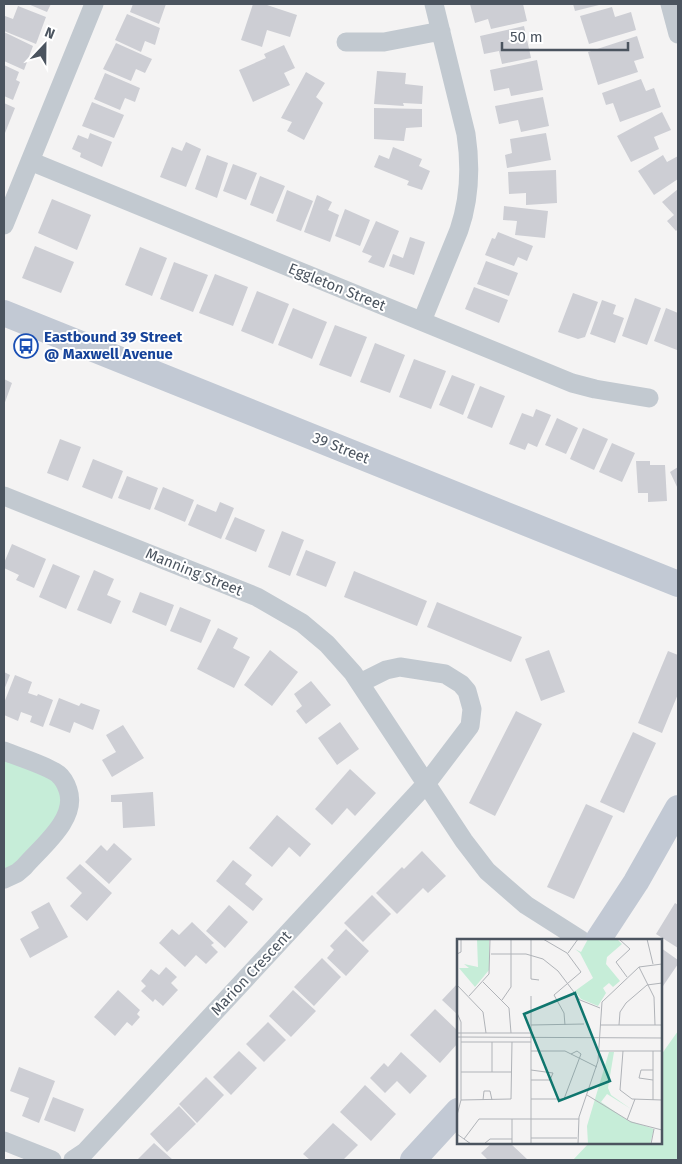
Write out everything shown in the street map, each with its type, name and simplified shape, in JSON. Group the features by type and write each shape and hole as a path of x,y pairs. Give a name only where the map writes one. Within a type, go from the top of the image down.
{"street":[{"path":"4,225 94,4"},
{"path":"422,321 461,225 470,183 466,134 434,4"},
{"path":"670,4 678,34"},
{"path":"346,42 384,42 440,31"},
{"name":"Eggleton Street","path":"30,161 572,383 649,398"},
{"name":"39 Street","path":"4,313 678,584"},
{"name":"Manning Street","path":"4,496 248,594 274,606 302,623 344,662 360,683 464,841 488,871 526,905 579,939"},
{"path":"360,683 386,670 400,667 445,674 461,684 467,691 472,709 470,726 426,784"},
{"path":"4,751 58,774 65,783 69,793 70,804 68,814 63,823 24,867 17,873 4,879"},
{"name":"Marion Crescent","path":"73,1160 85,1152 426,784"},
{"path":"599,939 636,882 678,808"},
{"path":"413,1160 457,1112"},
{"path":"4,1141 52,1160"}],"green space":[{"path":"4,751 49,769 70,804 4,879"},
{"path":"678,1031 677,1160 573,1160 588,1144 662,1144 662,1054"}],"building":[{"path":"28,4 51,4 47,12"},
{"path":"133,4 166,4 159,24 130,12"},
{"path":"253,4 264,4 297,15 290,37 267,30 262,47 241,40"},
{"path":"470,4 523,4 527,21 491,29 488,19 475,23"},
{"path":"573,4 603,4 575,11"},
{"path":"18,6 46,17 36,44 4,31 5,16 13,19"},
{"path":"612,7 615,17 631,12 636,30 589,44 580,16"},
{"path":"127,14 160,28 155,45 145,41 141,52 115,40"},
{"path":"524,26 531,58 502,64 499,51 484,54 480,36"},
{"path":"4,32 33,46 24,70 4,61"},
{"path":"637,36 644,58 634,61 638,72 598,85 588,52"},
{"path":"116,43 152,59 145,73 136,69 131,81 103,69"},
{"path":"284,45 295,68 284,73 290,85 253,102 239,70 266,58 264,54"},
{"path":"537,60 543,90 511,96 509,88 494,91 490,70"},
{"path":"4,65 19,72 16,80 20,82 13,100 4,96"},
{"path":"377,71 406,73 405,84 423,86 422,104 403,103 404,106 374,104"},
{"path":"306,72 325,83 316,97 323,103 304,140 287,131 292,122 281,118"},
{"path":"105,73 140,88 135,102 125,98 120,110 94,99"},
{"path":"641,79 646,91 654,88 661,107 620,122 613,103 606,105 602,93"},
{"path":"543,97 549,126 521,132 518,120 499,124 495,106"},
{"path":"92,102 124,115 114,138 82,126"},
{"path":"4,103 15,108 5,133 4,132"},
{"path":"374,108 422,109 422,127 406,128 404,141 374,139"},
{"path":"662,112 671,130 654,137 659,149 631,162 617,136"},
{"path":"90,133 112,142 102,167 80,157 81,153 72,149 78,135 88,139"},
{"path":"546,133 551,160 507,168 505,155 512,153 510,139"},
{"path":"186,142 201,149 186,187 160,177 172,147 182,151"},
{"path":"393,147 422,159 419,166 430,171 422,190 407,185 409,181 374,167 379,155 389,159"},
{"path":"207,155 228,163 217,198 195,189"},
{"path":"663,155 667,162 678,156 678,179 654,195 638,171"},
{"path":"233,164 257,173 246,200 223,191"},
{"path":"556,170 557,203 526,205 526,193 509,194 508,172"},
{"path":"260,176 285,186 273,214 250,205"},
{"path":"678,189 678,229 676,231 667,221 674,215 662,202"},
{"path":"287,190 313,201 301,231 276,221"},
{"path":"317,195 332,202 328,210 339,215 330,242 304,232"},
{"path":"52,199 91,215 77,250 38,233"},
{"path":"504,206 548,211 545,238 515,235 517,221 503,220"},
{"path":"345,209 370,220 360,246 335,236"},
{"path":"376,221 399,231 384,268 368,262 372,256 362,252"},
{"path":"498,232 533,246 527,261 518,257 514,266 485,255 492,238 495,239"},
{"path":"410,237 425,242 414,275 389,266 393,254 403,258"},
{"path":"35,246 74,262 61,293 22,278"},
{"path":"140,247 167,258 152,296 125,285"},
{"path":"486,261 518,273 509,296 477,284"},
{"path":"174,262 208,275 193,312 160,299"},
{"path":"215,274 248,287 233,326 199,313"},
{"path":"474,287 508,300 499,323 465,309"},
{"path":"257,291 289,304 273,344 241,331"},
{"path":"573,293 598,302 585,337 578,339 558,332"},
{"path":"635,298 661,308 647,345 622,336"},
{"path":"602,300 616,305 613,314 624,318 615,343 590,334"},
{"path":"293,308 327,322 312,359 278,345"},
{"path":"666,308 678,313 677,350 654,341"},
{"path":"335,325 367,337 351,377 319,365"},
{"path":"375,343 405,355 390,393 360,382"},
{"path":"414,359 446,371 431,409 399,397"},
{"path":"452,375 475,384 463,415 439,405"},
{"path":"4,379 12,383 4,405"},
{"path":"480,386 505,396 492,428 467,418"},
{"path":"536,409 551,415 537,447 528,443 525,450 509,444 522,413 533,417"},
{"path":"557,418 578,428 566,454 545,445"},
{"path":"583,428 608,439 594,470 570,459"},
{"path":"60,439 81,447 68,481 47,473"},
{"path":"612,443 635,453 622,482 599,472"},
{"path":"93,459 123,471 112,499 82,487"},
{"path":"636,461 650,461 650,465 665,465 667,501 648,502 648,493 638,493"},
{"path":"678,467 678,489 670,472"},
{"path":"127,476 158,488 150,510 118,498"},
{"path":"163,487 194,500 185,522 154,509"},
{"path":"220,502 234,508 221,539 188,525 197,504 216,512"},
{"path":"235,517 265,530 256,552 225,539"},
{"path":"282,531 304,540 290,576 268,567"},
{"path":"12,544 46,559 34,588 16,580 19,575 4,568 4,563"},
{"path":"306,550 336,562 326,587 296,575"},
{"path":"53,564 80,576 66,609 39,597"},
{"path":"94,570 114,579 107,595 121,601 111,624 77,610"},
{"path":"354,571 427,601 417,626 344,597"},
{"path":"140,592 174,605 166,626 132,612"},
{"path":"437,602 522,637 511,662 427,627"},
{"path":"180,607 211,620 201,643 170,631"},
{"path":"218,628 238,638 233,648 250,657 234,688 197,669"},
{"path":"270,650 298,672 272,706 244,685"},
{"path":"549,650 565,692 541,701 525,659"},
{"path":"668,651 678,655 678,694 662,733 638,723"},
{"path":"4,672 10,675 4,690"},
{"path":"15,675 32,682 28,693 37,696 38,694 53,700 43,727 30,722 32,716 21,712 18,721 4,715 4,703"},
{"path":"311,681 331,705 306,724 296,711 302,706 294,694"},
{"path":"59,698 79,706 81,703 100,710 93,730 74,722 70,733 49,725"},
{"path":"516,711 542,724 495,816 469,803"},
{"path":"340,722 359,749 337,765 318,738"},
{"path":"123,725 144,758 112,777 102,760 116,752 106,735"},
{"path":"633,732 656,743 624,813 600,802"},
{"path":"350,769 376,793 355,816 347,808 332,825 315,809"},
{"path":"153,792 155,826 123,828 122,802 111,802 111,795"},
{"path":"586,804 613,816 574,899 547,887"},
{"path":"277,815 311,844 300,857 289,847 272,867 249,848"},
{"path":"114,843 132,859 109,884 85,862 101,845 107,851"},
{"path":"422,851 446,876 428,893 423,888 397,914 376,893 402,867 404,869"},
{"path":"233,860 252,875 245,884 263,899 253,911 216,881"},
{"path":"80,864 112,893 87,921 70,906 82,893 66,878"},
{"path":"372,895 391,914 363,942 344,923"},
{"path":"49,902 68,937 30,958 20,939 39,928 31,912"},
{"path":"675,903 678,905 678,948 656,934"},
{"path":"229,905 248,922 225,948 206,931"},
{"path":"192,922 214,943 211,945 218,952 206,964 196,955 185,967 159,943 172,929 179,935"},
{"path":"346,929 369,951 346,976 327,958 334,950 330,946"},
{"path":"662,949 678,960 678,964 662,988"},
{"path":"322,958 341,977 314,1006 294,987"},
{"path":"166,967 177,977 171,983 178,990 163,1006 155,999 153,1002 141,991 146,986 141,981 151,969 159,975"},
{"path":"457,984 457,1014 442,1000"},
{"path":"118,990 140,1010 137,1014 140,1017 132,1026 127,1022 115,1036 94,1017"},
{"path":"293,990 316,1011 291,1037 269,1016"},
{"path":"435,1009 457,1030 457,1044 440,1063 410,1035"},
{"path":"268,1022 286,1040 264,1062 246,1044"},
{"path":"239,1051 257,1068 231,1095 213,1077"},
{"path":"401,1052 427,1076 410,1094 397,1081 385,1093 370,1078 384,1063 388,1067"},
{"path":"19,1067 55,1081 39,1123 22,1116 29,1098 10,1091"},
{"path":"206,1077 224,1095 197,1123 179,1104"},
{"path":"365,1085 396,1114 371,1141 340,1112"},
{"path":"53,1097 84,1109 75,1132 44,1120"},
{"path":"179,1106 196,1124 167,1152 150,1134"},
{"path":"333,1123 358,1145 343,1160 310,1160 303,1154"},
{"path":"154,1143 173,1160 137,1160"},
{"path":"491,1144 511,1144 528,1160 488,1160 481,1153"}],"place":[{"name":"Eastbound 39 Street @ Maxwell Avenue","path":"26,346"}]}
